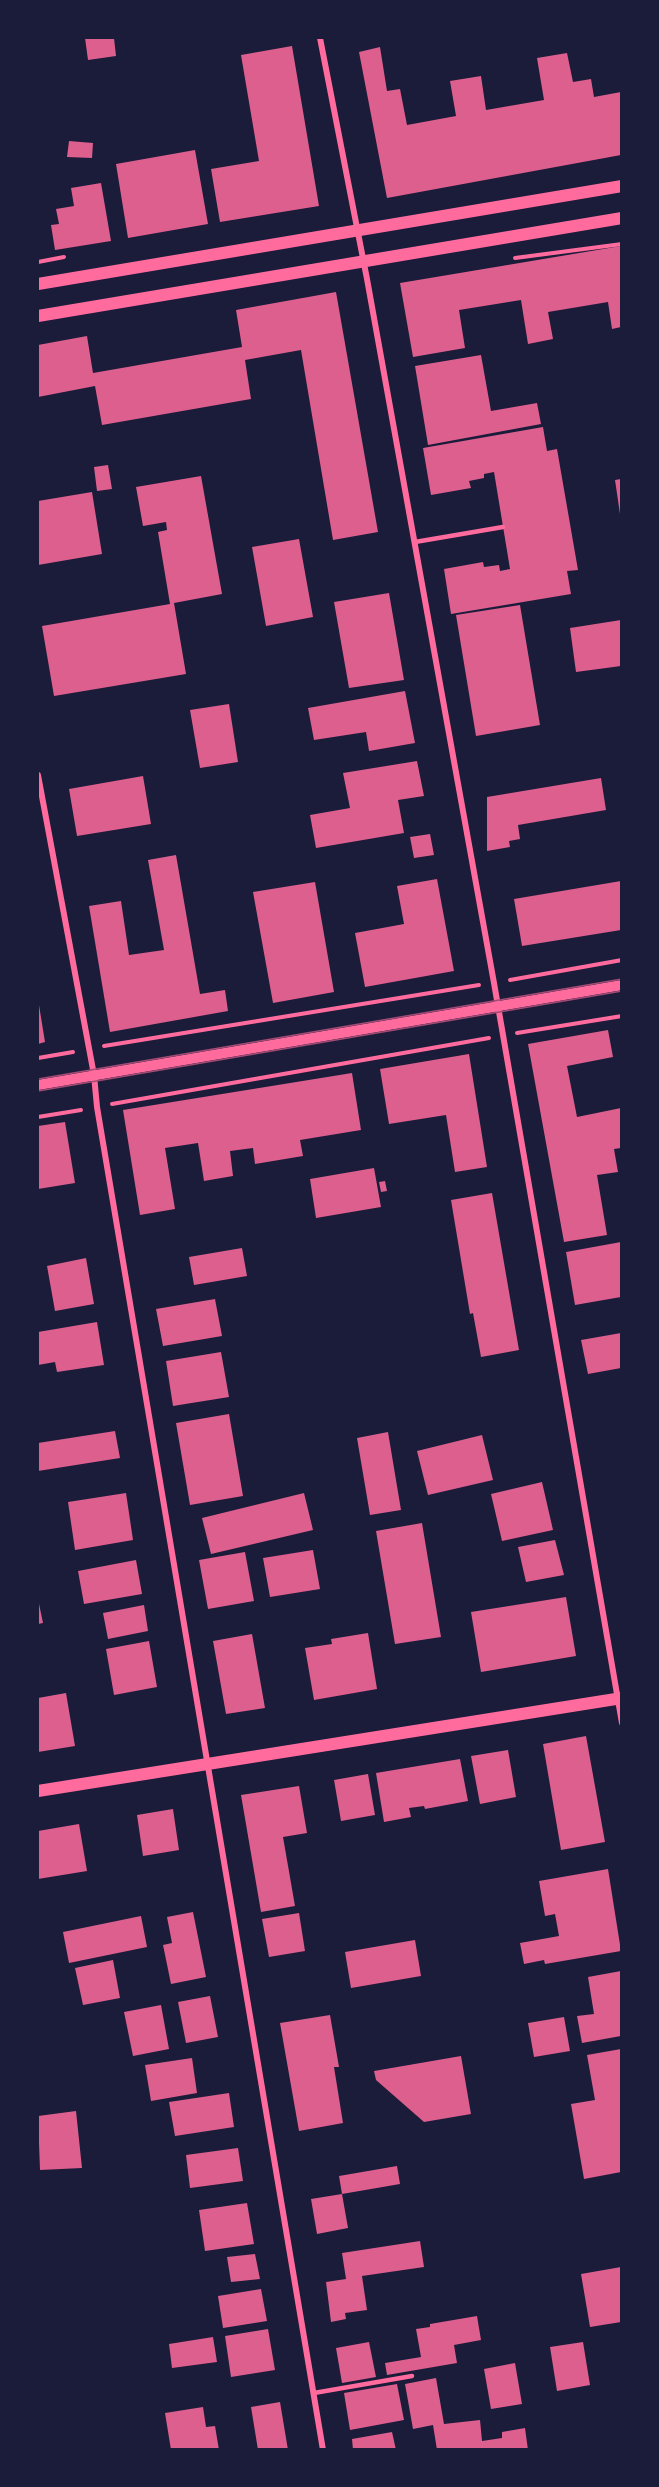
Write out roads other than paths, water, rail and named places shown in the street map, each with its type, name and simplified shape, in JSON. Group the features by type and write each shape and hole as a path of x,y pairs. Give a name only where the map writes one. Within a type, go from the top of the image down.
{"main road":[{"path":"38,284 621,186"},
{"path":"38,316 621,218"},
{"path":"38,1791 619,1698"}],"street":[{"path":"320,38 415,543 494,983 619,1698 621,1724"},
{"path":"38,775 94,1075 97,1107 323,2450"},
{"path":"38,1085 621,985"}],"lane":[{"path":"415,543 503,527"},
{"path":"314,2393 412,2376"}],"tram line":[{"path":"38,1079 622,979"},
{"path":"38,1091 622,991"}]}
